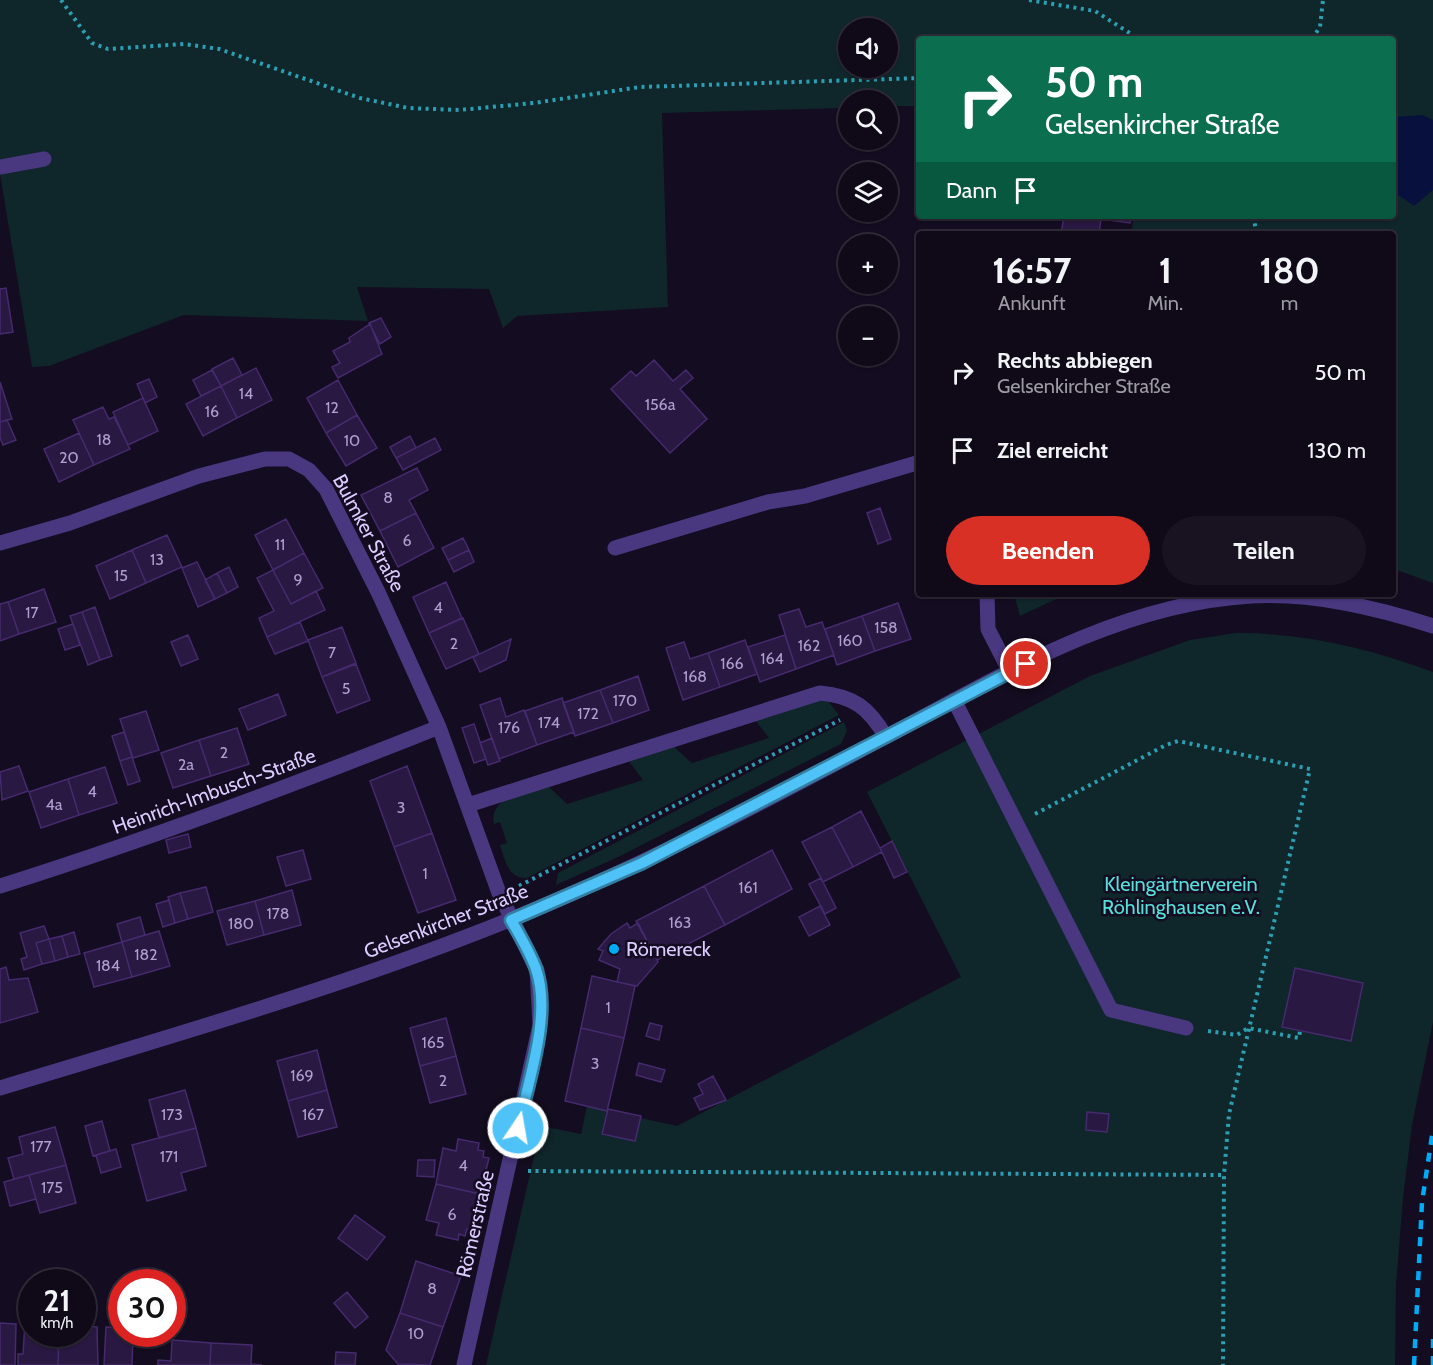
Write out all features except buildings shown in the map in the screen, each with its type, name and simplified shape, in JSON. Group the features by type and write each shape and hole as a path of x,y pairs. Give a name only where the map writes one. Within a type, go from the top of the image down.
{"street":[{"path":"0,167 44,159"},
{"name":"Bulmker Straße","path":"0,543 70,523 199,476 265,459 289,459 309,470 326,489 379,594 439,727 499,893 511,920"},
{"path":"615,548 768,502 805,496 916,463"},
{"path":"987,597 988,629 1010,672"},
{"name":"Gelsenkircher Straße","path":"0,1088 382,970 511,920 642,863 954,700 1119,623 1179,606 1244,597"},
{"name":"Gelsenkircher Straße","path":"1272,597 1355,604 1433,626"},
{"path":"468,806 820,693 840,695 866,709 874,716 886,737"},
{"path":"954,700 1111,1010 1186,1028"},
{"name":"Heinrich-Imbusch-Straße","path":"0,886 97,855 284,789 439,727"},
{"name":"Römerstraße","path":"465,1365 540,1025 537,970 511,920"}],"path":[{"path":"61,0 92,43 108,49 184,44 219,49 360,98 408,108 470,109 534,103 640,87 916,78"},
{"path":"1029,0 1095,11 1135,36"},
{"path":"1314,36 1320,27 1323,0"},
{"path":"499,893 537,878 866,709"},
{"path":"1017,823 1166,745 1178,741 1310,768 1229,1114 1224,1175 1223,1365"},
{"path":"1186,1028 1237,1035 1248,1028 1299,1038 1300,1030"},
{"path":"509,1169 537,1172 1224,1175"}],"green space":[{"path":"0,0 1433,0 1433,583 1396,570 1396,231 1132,231 1134,219 1396,219 1396,36 916,36 916,106 898,106 898,90 838,90 838,108 662,113 668,307 517,316 503,328 489,289 357,287 368,321 184,315 49,366 32,367 0,174"},
{"path":"1015,597 1061,597 1020,616"},
{"name":"Kleingärtnerverein Röhlinghausen e.V.","path":"1235,633 1311,639 1360,649 1433,672 1433,1022 1412,1125 1403,1198 1396,1284 1395,1365 486,1365 541,1126 581,1134 587,1106 677,1126 961,977 867,792 1090,676 1190,640"},
{"path":"817,700 828,701 839,715 527,878 515,875 508,868 500,845 507,843 500,822 494,824 497,807 503,801 521,793 548,786 567,804 643,780 628,760 673,746 692,763 769,738 755,720"},
{"path":"844,722 847,731 841,744 618,857 556,885 558,873"}],"shaded area":[{"path":"1423,115 1433,120 1433,190 1414,206 1396,193 1396,117"}],"railway":[{"path":"1414,1365 1422,1202 1433,1129"},
{"path":"1433,1336 1433,1365"}],"place":[{"name":"Römereck","path":"614,949"}],"route":[{"path":"518,1128 540,1025 540,991 537,970 511,920 642,863 1026,664"}]}
